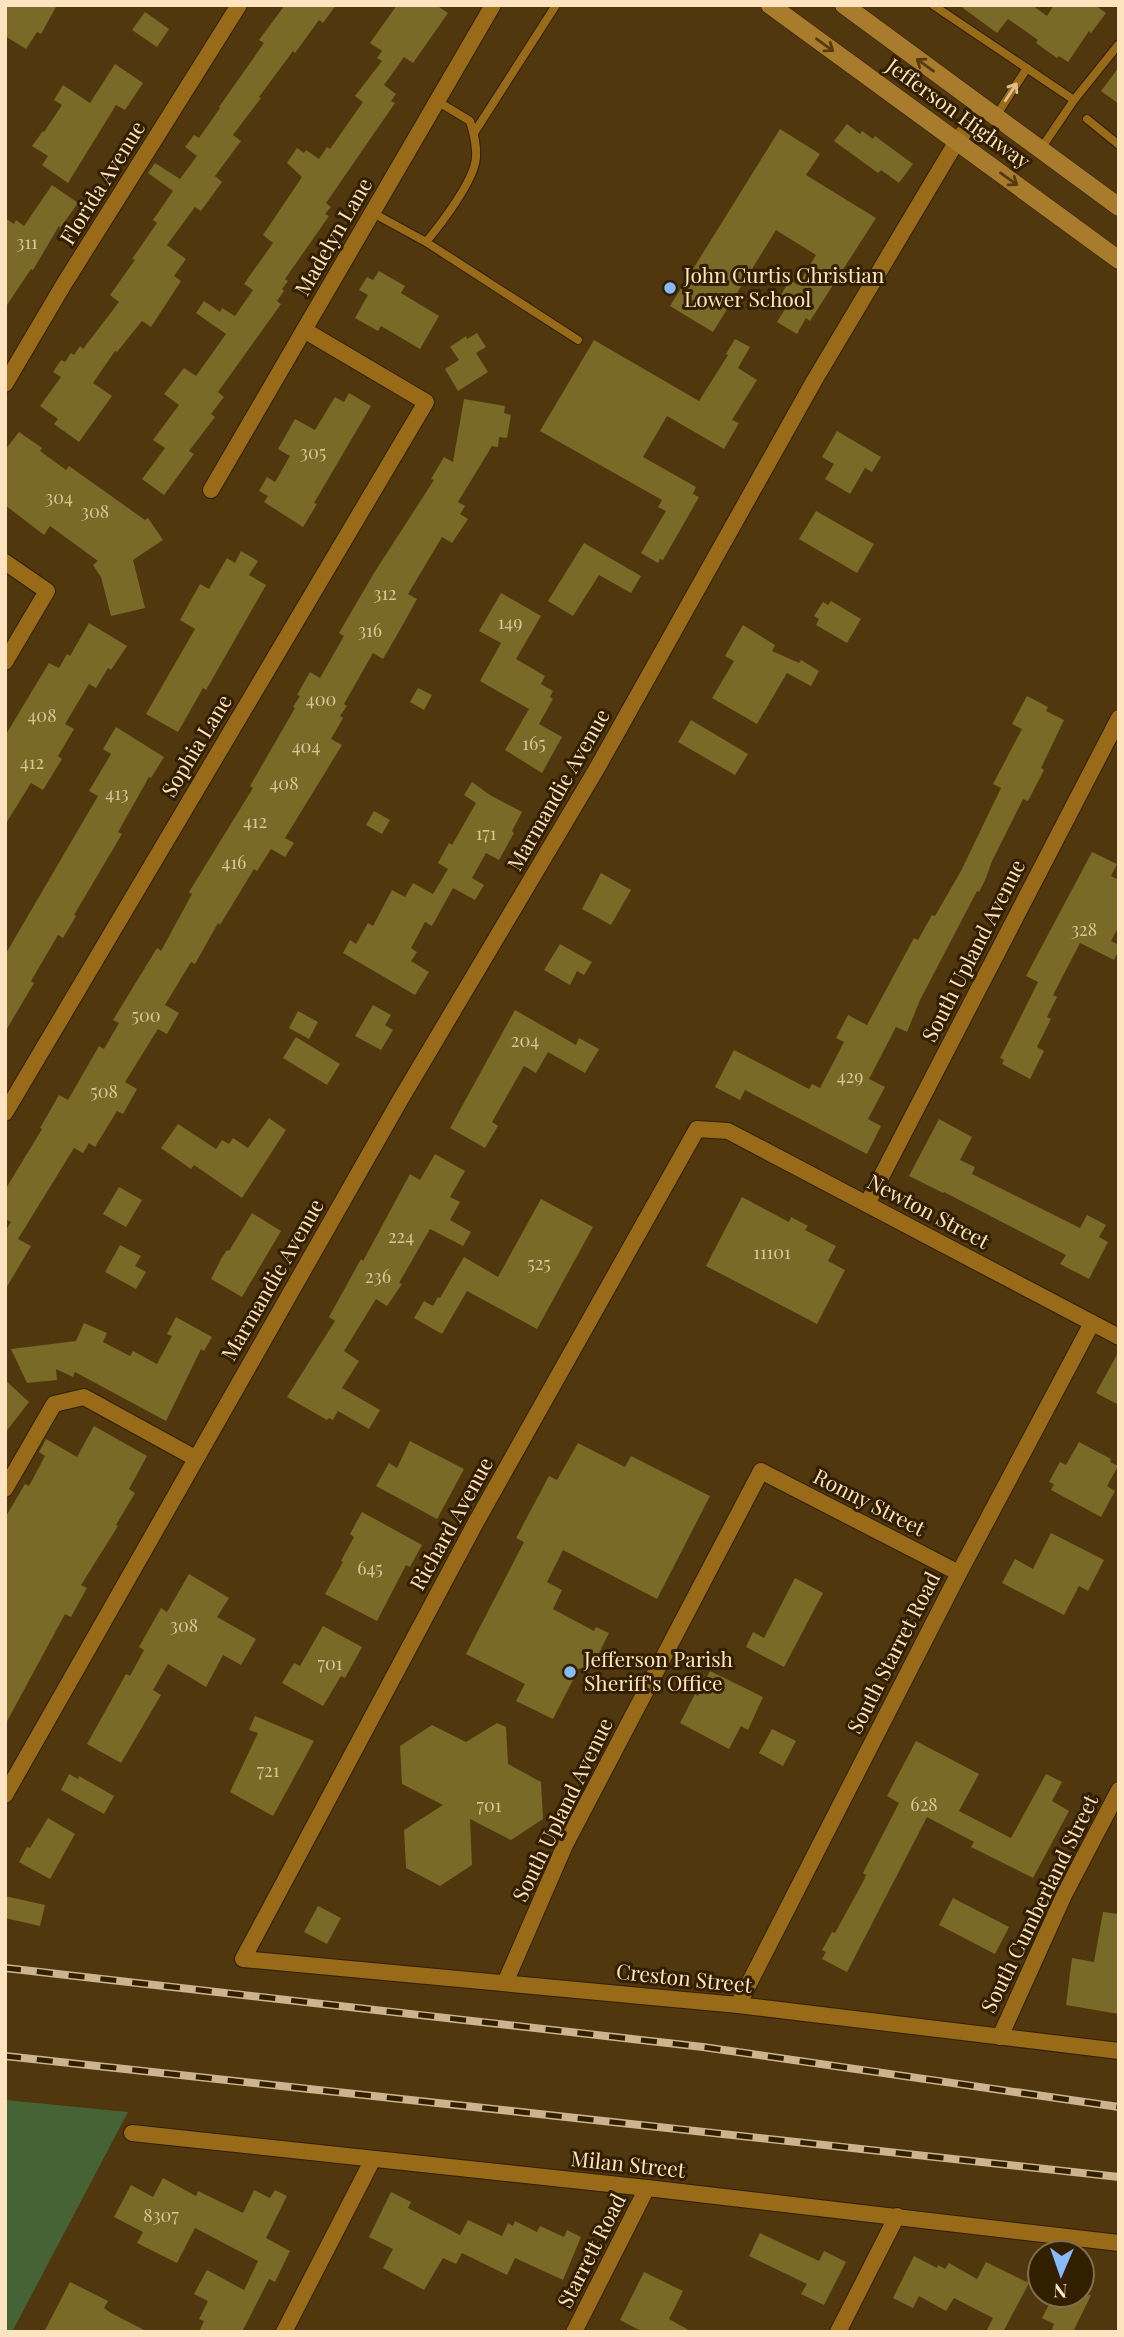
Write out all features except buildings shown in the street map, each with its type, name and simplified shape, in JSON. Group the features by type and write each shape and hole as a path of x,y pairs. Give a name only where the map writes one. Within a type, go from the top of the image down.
{"main road":[{"name":"Jefferson Highway","path":"769,5 1119,260"},
{"name":"Jefferson Highway","path":"844,5 1119,207"}],"street":[{"name":"Florida Avenue","path":"5,384 71,273 239,5"},
{"name":"Madelyn Lane","path":"211,491 493,5"},
{"name":"Marmandie Avenue","path":"5,1795 399,1102 596,770 814,381 957,141 989,112"},
{"name":"Sophia Lane","path":"5,1113 426,402 304,330"},
{"path":"5,562 47,592 5,662"},
{"name":"South Upland Avenue","path":"867,1204 1119,718"},
{"name":"Richard Avenue","path":"243,1959 475,1524 697,1129 716,1130"},
{"name":"Newton Street","path":"716,1130 728,1131 1119,1336"},
{"name":"South Starret Road","path":"738,2005 959,1573 1092,1323"},
{"path":"5,1489 54,1404 84,1397 195,1458"},
{"name":"South Upland Avenue","path":"505,1983 565,1845 761,1471"},
{"name":"Ronny Street","path":"761,1471 959,1573"},
{"name":"South Cumberland Street","path":"1000,2037 1064,1895 1119,1790"},
{"name":"Creston Street","path":"243,1959 738,2005 1119,2051"},
{"name":"Milan Street","path":"132,2133 1119,2243"},
{"path":"284,2332 373,2159"},
{"name":"Starrett Road","path":"574,2332 647,2189"},
{"path":"838,2332 897,2217"}],"lane":[{"path":"474,133 556,5"},
{"path":"933,5 1074,100"},
{"path":"1040,150 1074,100 1119,44"},
{"path":"989,112 1027,68"},
{"path":"426,242 464,187 476,161 476,140 470,121 438,101"},
{"path":"1087,119 1119,145"},
{"path":"373,213 426,242 578,340"}],"green space":[{"path":"5,2100 128,2112 12,2332 5,2332"}],"railway":[{"path":"5,1968 703,2047 1119,2107"},
{"path":"5,2056 1119,2177"}],"place":[{"name":"John Curtis Christian Lower School","path":"670,288"},
{"name":"Jefferson Parish Sheriff's Office","path":"570,1672"}]}
